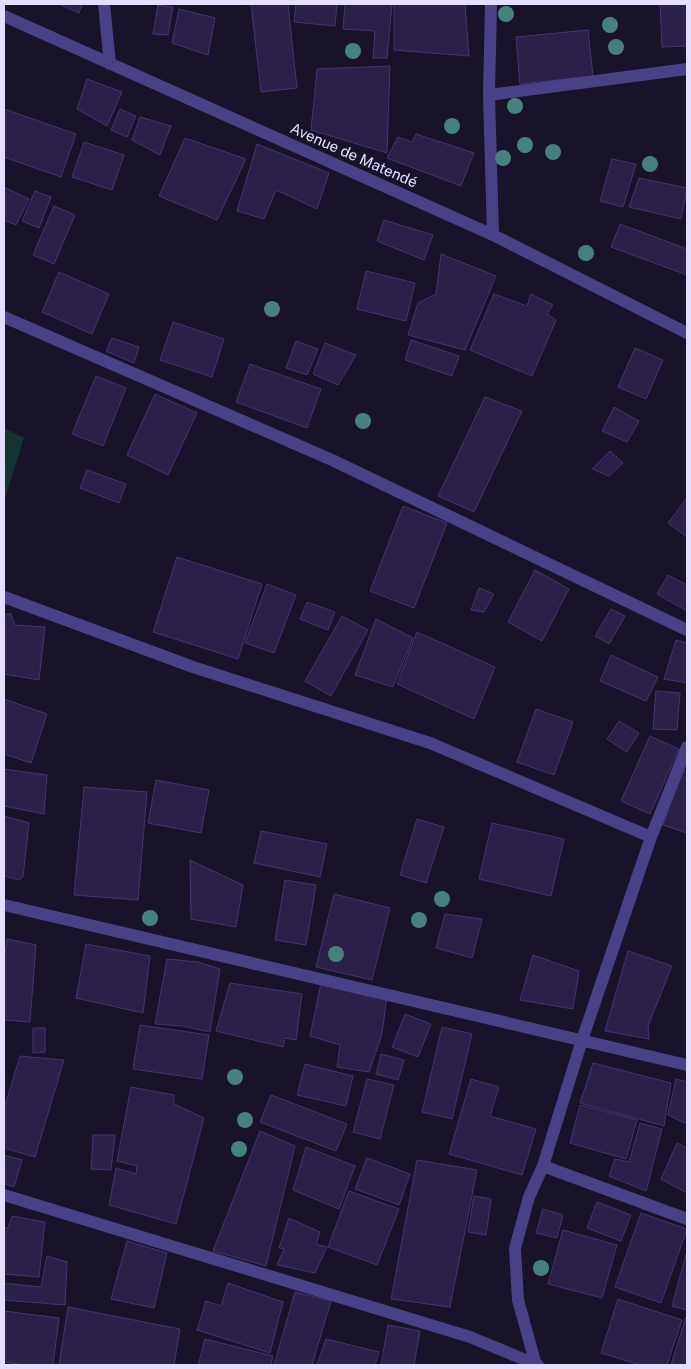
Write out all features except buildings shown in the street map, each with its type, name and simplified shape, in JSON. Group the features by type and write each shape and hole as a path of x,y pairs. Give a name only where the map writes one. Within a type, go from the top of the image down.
{"street":[{"path":"104,4 110,64"},
{"path":"491,4 489,95 493,235"},
{"name":"Avenue de Matendé","path":"4,16 493,235 687,333"},
{"path":"489,95 687,69"},
{"path":"4,317 332,460 687,630"},
{"path":"4,597 193,667 430,744 651,837"},
{"path":"536,1365 518,1300 514,1248 529,1197 542,1166 582,1040 651,837 687,747"},
{"path":"4,905 687,1065"},
{"path":"542,1166 687,1218"},
{"path":"4,1195 470,1338 536,1365"}],"green space":[{"path":"4,428 24,438 4,501"}]}
